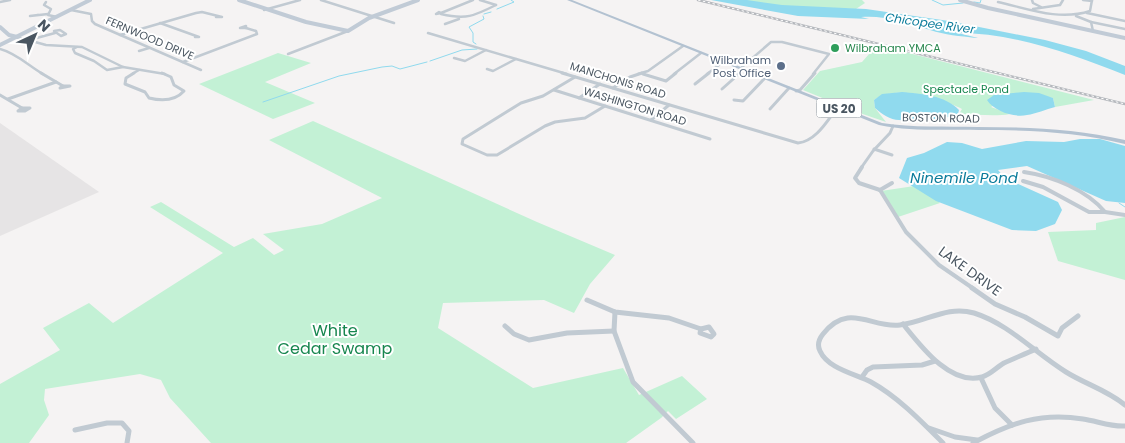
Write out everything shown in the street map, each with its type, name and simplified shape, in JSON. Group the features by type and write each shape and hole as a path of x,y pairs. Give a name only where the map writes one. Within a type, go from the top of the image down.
{"main road":[{"path":"0,46 90,0"},
{"path":"239,0 306,22 332,26 348,31 373,17 418,0"},
{"name":"BOSTON ROAD","path":"569,0 869,120 893,126 1071,132 1125,142"},
{"path":"960,0 988,8 1125,38"},
{"path":"0,26 9,35 17,37"}],"street":[{"path":"0,2 10,0"},
{"path":"265,10 300,0"},
{"path":"321,0 394,23"},
{"path":"459,19 441,13 473,0"},
{"path":"445,24 459,19 472,18 496,5 480,0"},
{"path":"1032,0 1033,3 1043,8"},
{"path":"1031,9 1060,5 1063,0"},
{"path":"1083,0 1092,1 1092,9 1087,13"},
{"path":"48,1 44,5 51,9 48,14"},
{"path":"988,8 999,1 1057,15 1087,13 1125,21"},
{"name":"FERNWOOD DRIVE","path":"71,10 91,14 93,23 201,70"},
{"path":"120,35 198,12 216,17"},
{"path":"38,15 48,14 57,17"},
{"path":"1075,15 1091,22 1125,29"},
{"path":"1091,22 1094,27 1092,31"},
{"path":"160,23 195,37"},
{"path":"182,62 257,34 256,31 246,28"},
{"path":"288,54 348,31"},
{"name":"MANCHONIS ROAD","path":"428,33 804,144 811,139 837,108"},
{"path":"17,37 33,39 55,34"},
{"path":"17,37 50,46 77,46 123,67 165,74 171,77 174,85 184,91 182,96 177,98 148,98 145,92 125,84 126,78 139,70"},
{"path":"33,39 38,42"},
{"path":"722,89 774,41 829,54 800,90 796,91"},
{"path":"77,46 73,50 75,53 94,60 107,70 123,67"},
{"path":"613,88 630,77 643,74 683,46"},
{"path":"139,51 150,48"},
{"path":"0,50 12,52 26,64 63,86"},
{"path":"454,58 465,62 486,50"},
{"path":"643,74 666,81 701,53"},
{"path":"487,69 493,71 516,59"},
{"path":"695,84 722,62"},
{"path":"575,76 542,97 520,104 463,139 462,144 485,154 497,155 548,125 585,118 605,106"},
{"path":"734,100 743,101 764,79"},
{"path":"8,99 56,82"},
{"path":"579,98 600,84"},
{"path":"770,109 789,88"},
{"name":"WASHINGTON ROAD","path":"554,90 710,138"},
{"path":"0,94 22,108"},
{"path":"651,120 669,105"},
{"path":"892,183 880,190 856,181 855,178 874,149 891,132 893,126"},
{"path":"874,149 892,155"},
{"path":"1024,172 1047,176 1092,198 1105,212"},
{"path":"1023,181 1043,187 1089,212 1125,215"},
{"name":"LAKE DRIVE","path":"880,190 906,232 939,265 995,304 1025,317 1058,336 1062,328 1078,316"},
{"path":"587,300 614,312 670,318 701,329"},
{"path":"943,443 891,395 862,377 834,364 824,356 818,345 821,335 830,328 855,317 882,324 903,324 944,311 961,310 981,316 1005,327 1071,375 1124,403"},
{"path":"614,312 614,331 633,382 693,443"},
{"path":"903,324 923,350 936,361 959,374 981,378 1008,362 1036,350"},
{"path":"505,326 516,335 532,341 568,333 614,331"},
{"path":"862,377 867,370 873,367 926,364 936,361"},
{"path":"981,378 995,408 1012,424"},
{"path":"927,428 955,438 975,442 1012,424 1032,418 1051,416 1125,426"},
{"path":"75,430 107,423 122,423 129,431 127,443"}],"shaded area":[{"path":"0,123 99,192 0,236"}],"green space":[{"path":"743,0 862,0 865,3 856,9 777,6"},
{"name":"Spectacle Pond","path":"877,45 1094,100 1055,107 1053,98 1020,94 991,107 1010,114 985,115 959,114 962,109 930,97 918,94 894,93 883,95 874,100 875,108 886,122 803,90 820,71 862,62"},
{"path":"278,53 311,63 265,82 315,103 273,119 199,84"},
{"name":"White Cedar Swamp","path":"313,121 615,255 590,284 574,313 544,300 443,303 438,328 533,388 623,368 639,395 682,376 707,399 676,419 668,411 626,443 211,443 170,398 161,380 140,374 45,389 44,400 49,415 29,443 0,443 0,384 60,350 43,328 89,303 113,323 223,253 150,207 161,202 234,247 253,238 274,255 284,250 263,234 322,224 382,198 269,140"},
{"path":"921,185 940,203 898,217 881,191"},
{"path":"1125,217 1125,280 1058,261 1048,232 1096,230 1096,223"}],"water":[{"name":"Chicopee River","path":"711,0 747,0 782,5 866,9 949,21 1045,40 1086,51 1125,66 1125,75 1064,52 1001,37 958,33 978,38 953,35 879,17 861,17 869,19 798,16"},
{"name":"Spectacle Pond","path":"902,92 940,98 959,110 958,114 937,119 896,120 889,118 875,108 874,100 882,94"},
{"path":"1024,92 1039,93 1053,98 1055,107 1022,116 1005,113 994,107 987,100 994,95"},
{"name":"Ninemile Pond","path":"1080,139 1100,139 1125,146 1125,203 1106,201 1027,166 998,170 1005,178 1058,202 1062,210 1055,224 1036,231 1012,230 936,201 899,178 907,158 924,153 947,142 962,143 982,149 1026,141 1064,142"}],"waterway":[{"path":"497,9 514,2 511,0"},
{"path":"932,0 943,5 963,3"},
{"path":"974,2 980,3 981,0"},
{"path":"484,14 491,12"},
{"path":"476,44 473,42 473,33 469,27 484,19 483,16"},
{"path":"430,61 462,50 477,49"},
{"path":"263,102 339,76 382,67 392,66 400,69 427,62"},
{"path":"1119,203 1125,207"}],"railway":[{"path":"698,0 1125,104"}],"place":[{"name":"Wilbraham YMCA","path":"835,48"},
{"name":"Wilbraham Post Office","path":"781,66"}]}
